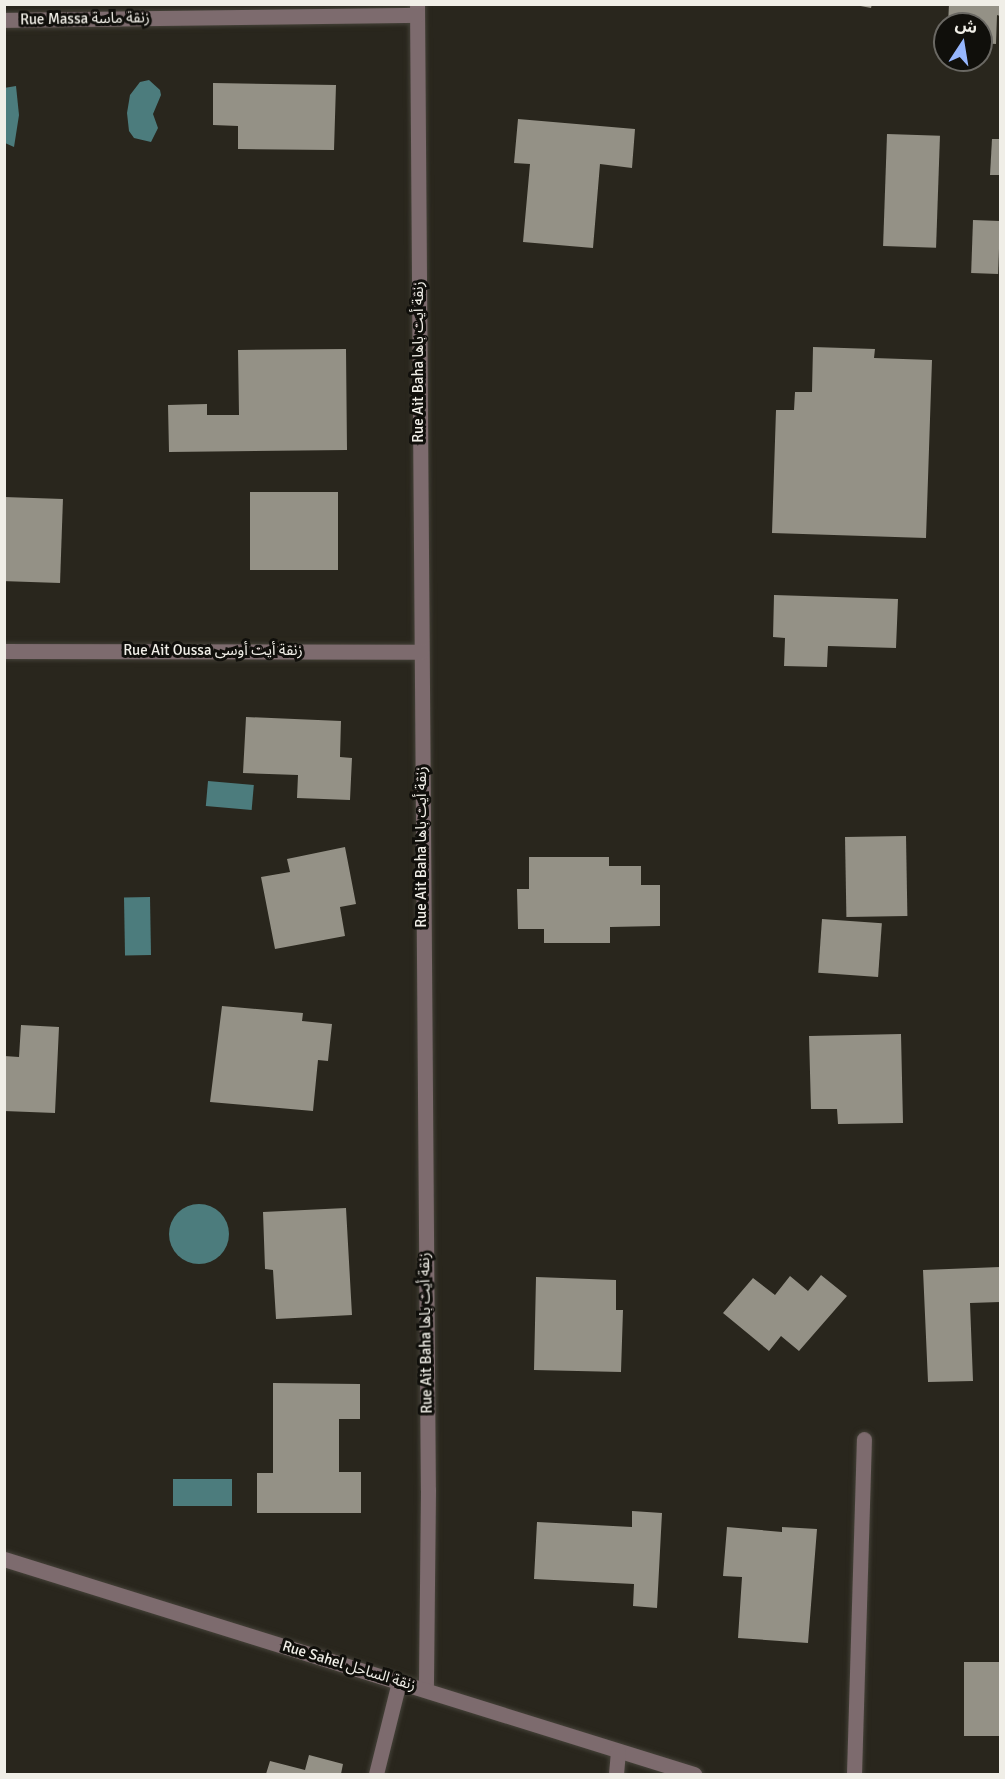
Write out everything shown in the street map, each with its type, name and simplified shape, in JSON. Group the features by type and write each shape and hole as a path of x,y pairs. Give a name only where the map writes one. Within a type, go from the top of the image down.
{"street":[{"name":"Rue Massa زنقة ماسة","path":"4,20 417,10"},
{"name":"Rue Ait Baha زنقة أيت باها","path":"417,10 428,1490 426,1690"},
{"name":"Rue Ait Oussa زنقة أيت أوسى","path":"4,651 421,652"},
{"path":"854,1774 864,1439"},
{"name":"Rue Sahel زنقة الساحل","path":"4,1558 694,1774"},
{"path":"376,1774 399,1682"},
{"path":"616,1774 618,1750"}],"water":[{"path":"149,80 160,90 161,95 153,114 158,128 151,142 134,138 129,131 127,113 130,95 140,82"},
{"path":"16,86 19,115 14,147 5,143 4,88"},
{"path":"208,781 254,785 252,810 206,806"},
{"path":"124,897 150,897 151,955 125,955"},
{"path":"199,1204 216,1209 224,1217 229,1234 224,1251 216,1259 199,1264 182,1259 174,1251 169,1234 174,1217 182,1209"},
{"path":"173,1479 232,1479 232,1506 173,1506"}],"building":[{"path":"850,4 872,4 871,8"},
{"path":"949,4 1000,4 1000,16 997,15 996,44 993,44 993,12 949,12"},
{"path":"213,83 336,85 334,150 238,149 238,126 213,125"},
{"path":"518,119 635,129 632,168 600,164 593,248 523,242 530,164 514,163"},
{"path":"887,134 940,136 936,248 883,246"},
{"path":"992,139 1000,139 1000,175 990,175"},
{"path":"973,220 1000,221 998,274 971,273"},
{"path":"813,347 875,349 874,358 932,360 926,538 772,533 776,410 794,410 795,392 812,392"},
{"path":"346,349 347,450 169,452 168,405 207,404 207,415 239,415 238,350"},
{"path":"250,492 338,492 338,570 250,570"},
{"path":"4,497 63,499 60,583 4,581"},
{"path":"774,595 898,599 896,648 828,646 827,667 784,666 785,638 773,637"},
{"path":"246,717 341,721 340,757 352,758 350,800 297,798 298,775 243,773"},
{"path":"906,836 907,916 846,917 845,837"},
{"path":"345,847 356,904 340,907 345,936 275,949 261,877 290,872 287,859"},
{"path":"529,857 609,857 609,866 641,866 641,885 660,885 660,926 610,927 610,943 544,943 544,929 518,929 517,889 529,889"},
{"path":"822,919 882,923 878,977 818,973"},
{"path":"222,1006 303,1013 302,1021 332,1024 328,1061 318,1060 313,1111 210,1102"},
{"path":"21,1025 59,1027 55,1113 4,1111 4,1056 19,1057"},
{"path":"901,1034 903,1123 838,1124 837,1109 811,1109 809,1036"},
{"path":"346,1208 352,1315 276,1319 273,1270 265,1269 263,1212"},
{"path":"1000,1267 1000,1302 970,1303 973,1381 928,1382 923,1270"},
{"path":"821,1275 847,1296 799,1351 781,1336 769,1351 723,1313 753,1278 775,1295 790,1276 808,1291"},
{"path":"536,1277 616,1280 616,1310 623,1310 621,1372 534,1370"},
{"path":"273,1383 360,1384 360,1419 339,1419 339,1472 361,1472 361,1513 257,1513 257,1473 273,1473"},
{"path":"632,1511 662,1513 657,1608 633,1606 634,1584 534,1579 537,1522 632,1527"},
{"path":"727,1527 782,1532 782,1527 817,1529 808,1643 738,1638 742,1577 723,1576"},
{"path":"964,1662 1000,1662 1000,1736 964,1736"},
{"path":"309,1755 343,1764 341,1774 266,1774 270,1761 305,1770"}]}
